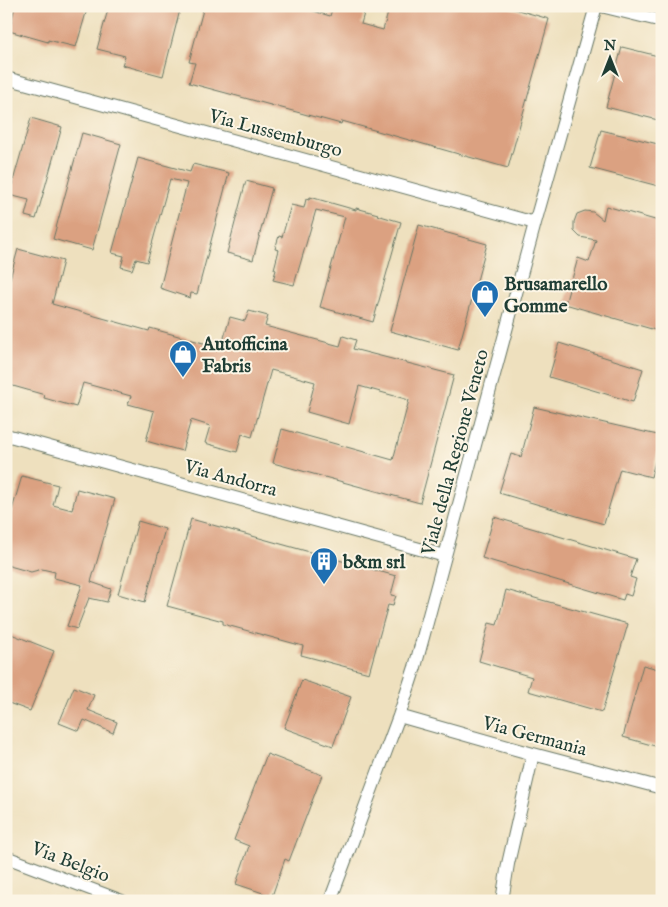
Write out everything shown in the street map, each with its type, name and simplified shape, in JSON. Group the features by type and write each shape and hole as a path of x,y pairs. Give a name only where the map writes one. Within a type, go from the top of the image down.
{"street":[{"name":"Viale della Regione Veneto","path":"330,901 399,716 415,667 596,6"},
{"path":"602,6 662,21"},
{"name":"Via Lussemburgo","path":"6,78 536,223"},
{"name":"Via Andorra","path":"6,435 445,556"},
{"name":"Via Germania","path":"399,716 662,788"},
{"path":"502,901 508,864 533,754"},
{"name":"Via Belgio","path":"6,857 122,901"}],"building":[{"path":"15,6 88,6 76,47 48,40 48,42 9,31"},
{"path":"109,6 181,6 163,76 122,65 125,56 97,49"},
{"path":"204,6 297,6 330,16 333,6 366,6 361,24 383,30 390,6 504,6 549,19 508,168 342,121 341,124 189,83 195,63 189,62"},
{"path":"622,47 662,57 662,121 606,107"},
{"path":"31,118 62,127 36,219 25,216 29,200 9,195"},
{"path":"601,130 662,145 662,187 590,168"},
{"path":"82,133 121,144 92,250 53,239"},
{"path":"138,158 190,172 193,164 229,173 197,294 191,293 190,298 160,288 187,183 170,179 147,262 136,259 132,270 121,267 124,256 112,253"},
{"path":"246,181 272,188 253,260 227,253"},
{"path":"310,197 378,214 401,222 373,322 320,307 345,217 316,210 294,285 273,280 279,250 275,249 279,236 282,237 291,205 304,208 306,199 309,200"},
{"path":"606,206 662,222 662,332 565,304 578,258 589,262 596,240 580,237 574,231 574,222 577,214 585,211 593,212 603,220"},
{"path":"419,225 487,244 458,350 390,331"},
{"path":"18,249 63,261 52,304 149,331 150,328 221,348 230,317 245,321 249,311 268,316 265,326 340,346 343,336 356,340 353,349 454,375 420,503 273,463 282,429 393,460 409,400 359,386 349,424 307,412 315,382 271,370 252,437 242,434 237,452 205,443 210,426 191,420 182,451 146,441 154,411 128,404 131,396 83,383 76,407 44,398 45,395 6,384 6,293"},
{"path":"559,343 643,369 633,402 549,377"},
{"path":"534,407 662,436 651,477 620,469 604,524 499,493 511,454 521,457"},
{"path":"22,476 58,485 53,505 72,510 77,489 115,499 91,582 111,589 107,602 89,598 77,629 67,626 82,585 54,578 55,572 42,569 31,572 6,565 6,530"},
{"path":"494,517 636,559 630,577 636,579 631,596 625,594 623,600 482,558"},
{"path":"191,519 396,576 391,595 396,596 393,606 388,605 369,673 301,655 303,646 167,606"},
{"path":"138,521 165,529 145,602 118,594"},
{"path":"506,590 628,624 602,712 528,691 532,677 479,661 489,623 497,625"},
{"path":"6,632 54,651 30,711 6,702"},
{"path":"643,665 662,670 662,748 623,737"},
{"path":"302,680 351,697 333,746 284,728"},
{"path":"74,687 94,695 88,710 117,722 113,733 84,720 79,731 59,723"},
{"path":"267,754 322,775 289,861 285,859 272,896 236,884 249,846 234,840"}],"place":[{"name":"Brusamarello Gomme","path":"485,318"},
{"name":"Autofficina Fabris","path":"183,378"},
{"name":"b&m srl","path":"324,585"}]}
